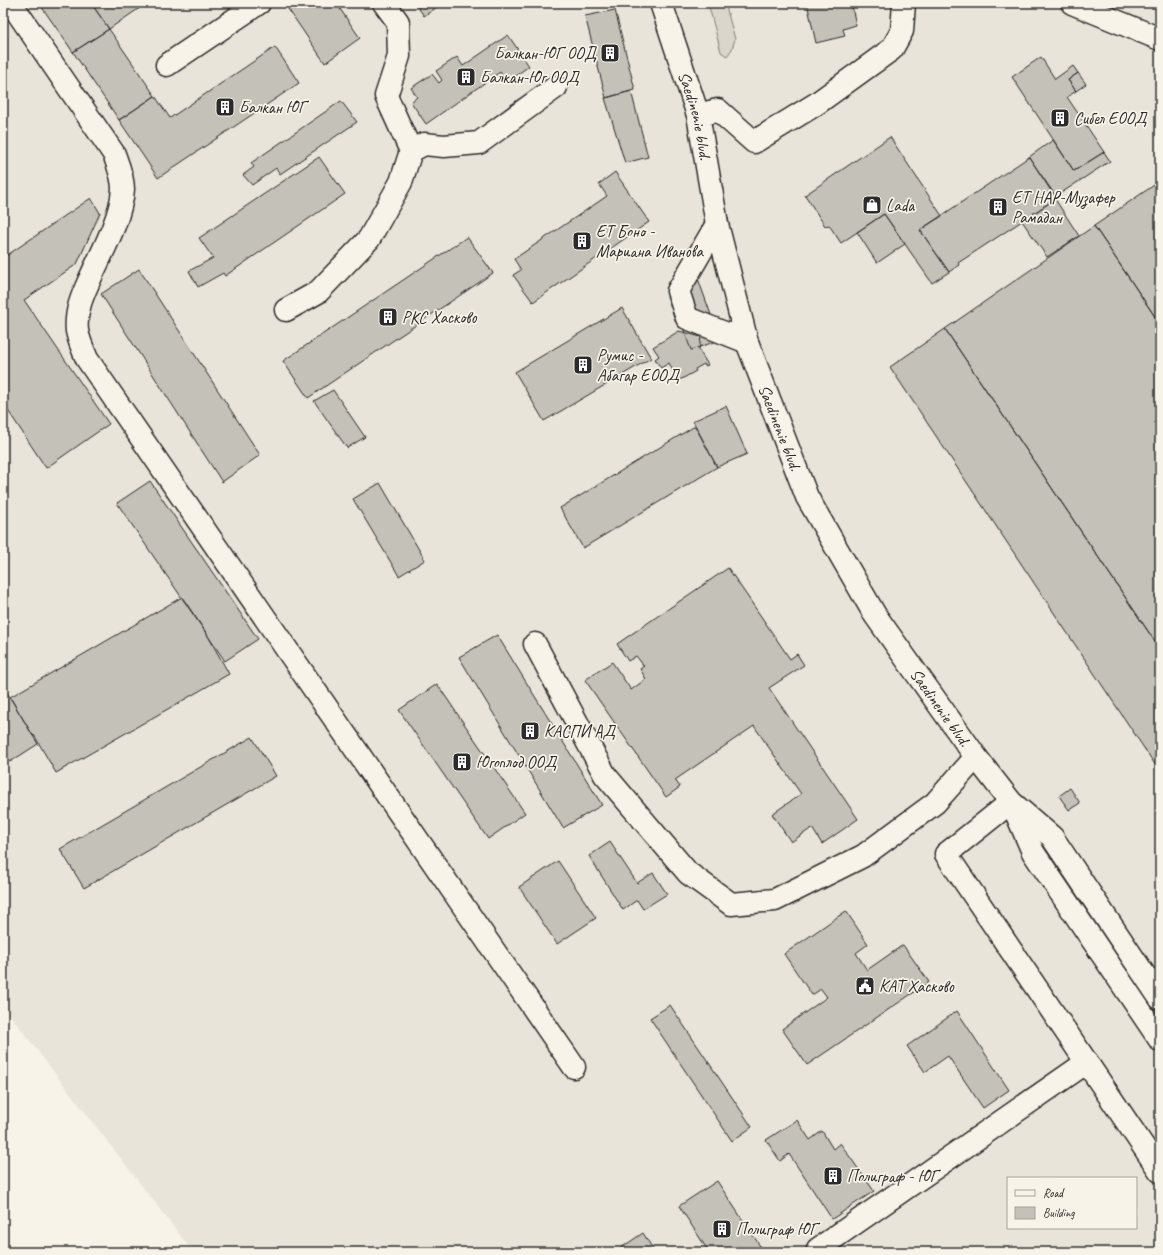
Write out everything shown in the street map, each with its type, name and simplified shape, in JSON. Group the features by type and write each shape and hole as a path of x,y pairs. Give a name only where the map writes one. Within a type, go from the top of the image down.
{"main road":[{"path":"11,3 114,154 120,171 123,188 118,213 82,297 78,312 77,329 80,344 87,359 574,1067"},
{"path":"167,65 259,3"},
{"path":"286,310 318,292 369,239 401,182 411,151 386,96 399,56 398,22 384,3"},
{"name":"Saedinenie blvd.","path":"661,3 698,115 717,224 747,342 807,497 875,616 976,757 1011,802 1052,837 1160,998"},
{"path":"698,115 718,110 754,142 816,104 892,50 902,31 904,3"},
{"path":"1072,3 1160,39"},
{"path":"411,151 424,144 444,146 479,143 556,88"},
{"path":"717,224 678,291 687,318 747,342"},
{"path":"535,644 605,776 688,873 732,904 775,900 863,856 935,803 976,757"},
{"path":"1011,802 946,854 1160,1171"},
{"name":"Saedinenie blvd.","path":"1011,802 1033,852 1160,1040"},
{"path":"818,1249 1087,1062"}],"shaded area":[{"path":"3,3 1160,3 1160,1252 193,1252 3,1006"},
{"path":"708,3 725,3 735,39 732,49 727,56 721,52"}],"building":[{"path":"39,3 91,3 109,29 73,52"},
{"path":"91,3 147,3 109,29"},
{"path":"284,3 336,3 360,38 325,63"},
{"path":"415,3 443,3 424,16"},
{"path":"807,3 851,3 856,25 843,29 845,36 816,43"},
{"name":"Балкан-ЮГ ООД","path":"615,10 635,90 606,98 585,16"},
{"path":"109,29 155,96 119,120 73,52"},
{"name":"Балкан-Юг ООД","path":"508,35 529,66 507,82 500,72 426,124 411,102 417,97 411,88 432,74 439,83 442,80 436,71 457,57 463,66"},
{"name":"Балкан ЮГ","path":"275,47 299,83 158,178 119,120 155,96 170,118"},
{"name":"Сибел ЕООД","path":"1041,57 1055,79 1073,66 1078,73 1068,80 1076,91 1067,97 1104,152 1074,171 1012,77"},
{"name":"Сибел ЕООД","path":"1078,73 1086,84 1076,91 1068,80"},
{"name":"Балкан-ЮГ ООД","path":"631,91 648,157 625,163 605,98"},
{"path":"341,101 357,122 280,174 276,168 252,185 243,175 254,167 251,163"},
{"name":"Lada","path":"890,137 942,216 920,230 949,272 932,283 884,214 841,243 829,225 825,226 805,195"},
{"path":"1053,140 1074,171 1104,152 1110,161 1055,197 1029,157"},
{"path":"319,157 345,194 225,276 223,273 198,287 189,271 213,258 199,238"},
{"name":"ЕТ НАР-Музафер Рамадан","path":"1029,157 1057,198 958,263 959,265 949,272 920,230"},
{"name":"ЕТ Боно - Мариана Иванова","path":"615,172 649,222 533,302 513,275 521,270 514,259 607,196 599,184"},
{"path":"1160,181 1160,324 1094,226"},
{"path":"91,198 100,213 77,264 24,300 109,424 46,468 3,403 3,258"},
{"name":"ЕТ НАР-Музафер Рамадан","path":"1055,199 1079,236 1047,257 1022,221"},
{"path":"884,214 905,244 877,263 857,232"},
{"path":"1094,226 1160,324 1160,649 945,329"},
{"name":"РКС Хасково","path":"467,237 493,273 308,398 283,361"},
{"path":"139,269 260,455 222,482 101,294"},
{"path":"696,273 720,340 691,350 667,283"},
{"name":"Румис - Абагар ЕООД","path":"622,308 651,358 544,421 515,372"},
{"path":"945,329 1160,649 1160,772 890,367"},
{"path":"679,331 701,337 699,350 708,365 705,366 704,364 695,369 696,371 678,381 669,363 661,368 655,359 659,356 653,347"},
{"path":"333,390 365,437 347,448 314,401"},
{"path":"726,406 747,454 717,467 693,421"},
{"path":"695,426 717,467 583,548 560,508"},
{"path":"150,481 258,639 225,661 117,503"},
{"path":"380,483 425,560 399,576 353,499"},
{"name":"КАСПИ АД","path":"728,568 790,659 797,654 804,665 769,688 858,819 822,844 812,828 791,842 772,814 801,794 754,726 675,780 680,787 666,797 585,680 612,662 631,690 646,679 640,669 644,666 636,656 628,661 617,644"},
{"path":"182,597 207,634 229,674 56,773 10,697"},
{"name":"КАСПИ АД","path":"497,635 602,805 563,828 459,657"},
{"name":"Югоплод ООД","path":"437,684 525,813 488,839 399,710"},
{"path":"3,686 38,744 10,762 3,751"},
{"path":"252,737 276,776 84,888 60,849"},
{"path":"1070,788 1080,803 1069,810 1059,796"},
{"path":"610,842 637,883 653,873 667,894 643,909 637,900 623,910 589,856"},
{"path":"558,861 596,918 557,944 519,887"},
{"name":"КАТ Хасково","path":"846,911 868,944 856,953 867,970 903,945 929,982 807,1065 782,1029 827,997 821,989 812,995 784,954"},
{"path":"670,1005 752,1127 732,1141 650,1018"},
{"path":"957,1011 1009,1090 983,1108 948,1056 925,1072 907,1046"},
{"name":"Полиграф - ЮГ","path":"797,1120 810,1140 822,1131 833,1149 840,1143 874,1191 832,1219 789,1154 780,1161 766,1140"},
{"name":"Полиграф ЮГ","path":"717,1181 764,1252 709,1252 679,1206"},
{"path":"643,1233 655,1252 615,1252"}],"place":[{"name":"Балкан-ЮГ ООД","path":"610,53"},
{"name":"Балкан-Юг ООД","path":"466,77"},
{"name":"Балкан ЮГ","path":"225,107"},
{"name":"Сибел ЕООД","path":"1060,118"},
{"name":"Lada","path":"872,205"},
{"name":"ЕТ НАР-Музафер Рамадан","path":"998,207"},
{"name":"ЕТ Боно - Мариана Иванова","path":"582,241"},
{"name":"РКС Хасково","path":"388,317"},
{"name":"Румис - Абагар ЕООД","path":"583,365"},
{"name":"КАСПИ АД","path":"530,731"},
{"name":"Югоплод ООД","path":"462,762"},
{"name":"КАТ Хасково","path":"865,986"},
{"name":"Полиграф - ЮГ","path":"833,1176"},
{"name":"Полиграф ЮГ","path":"722,1229"}]}
